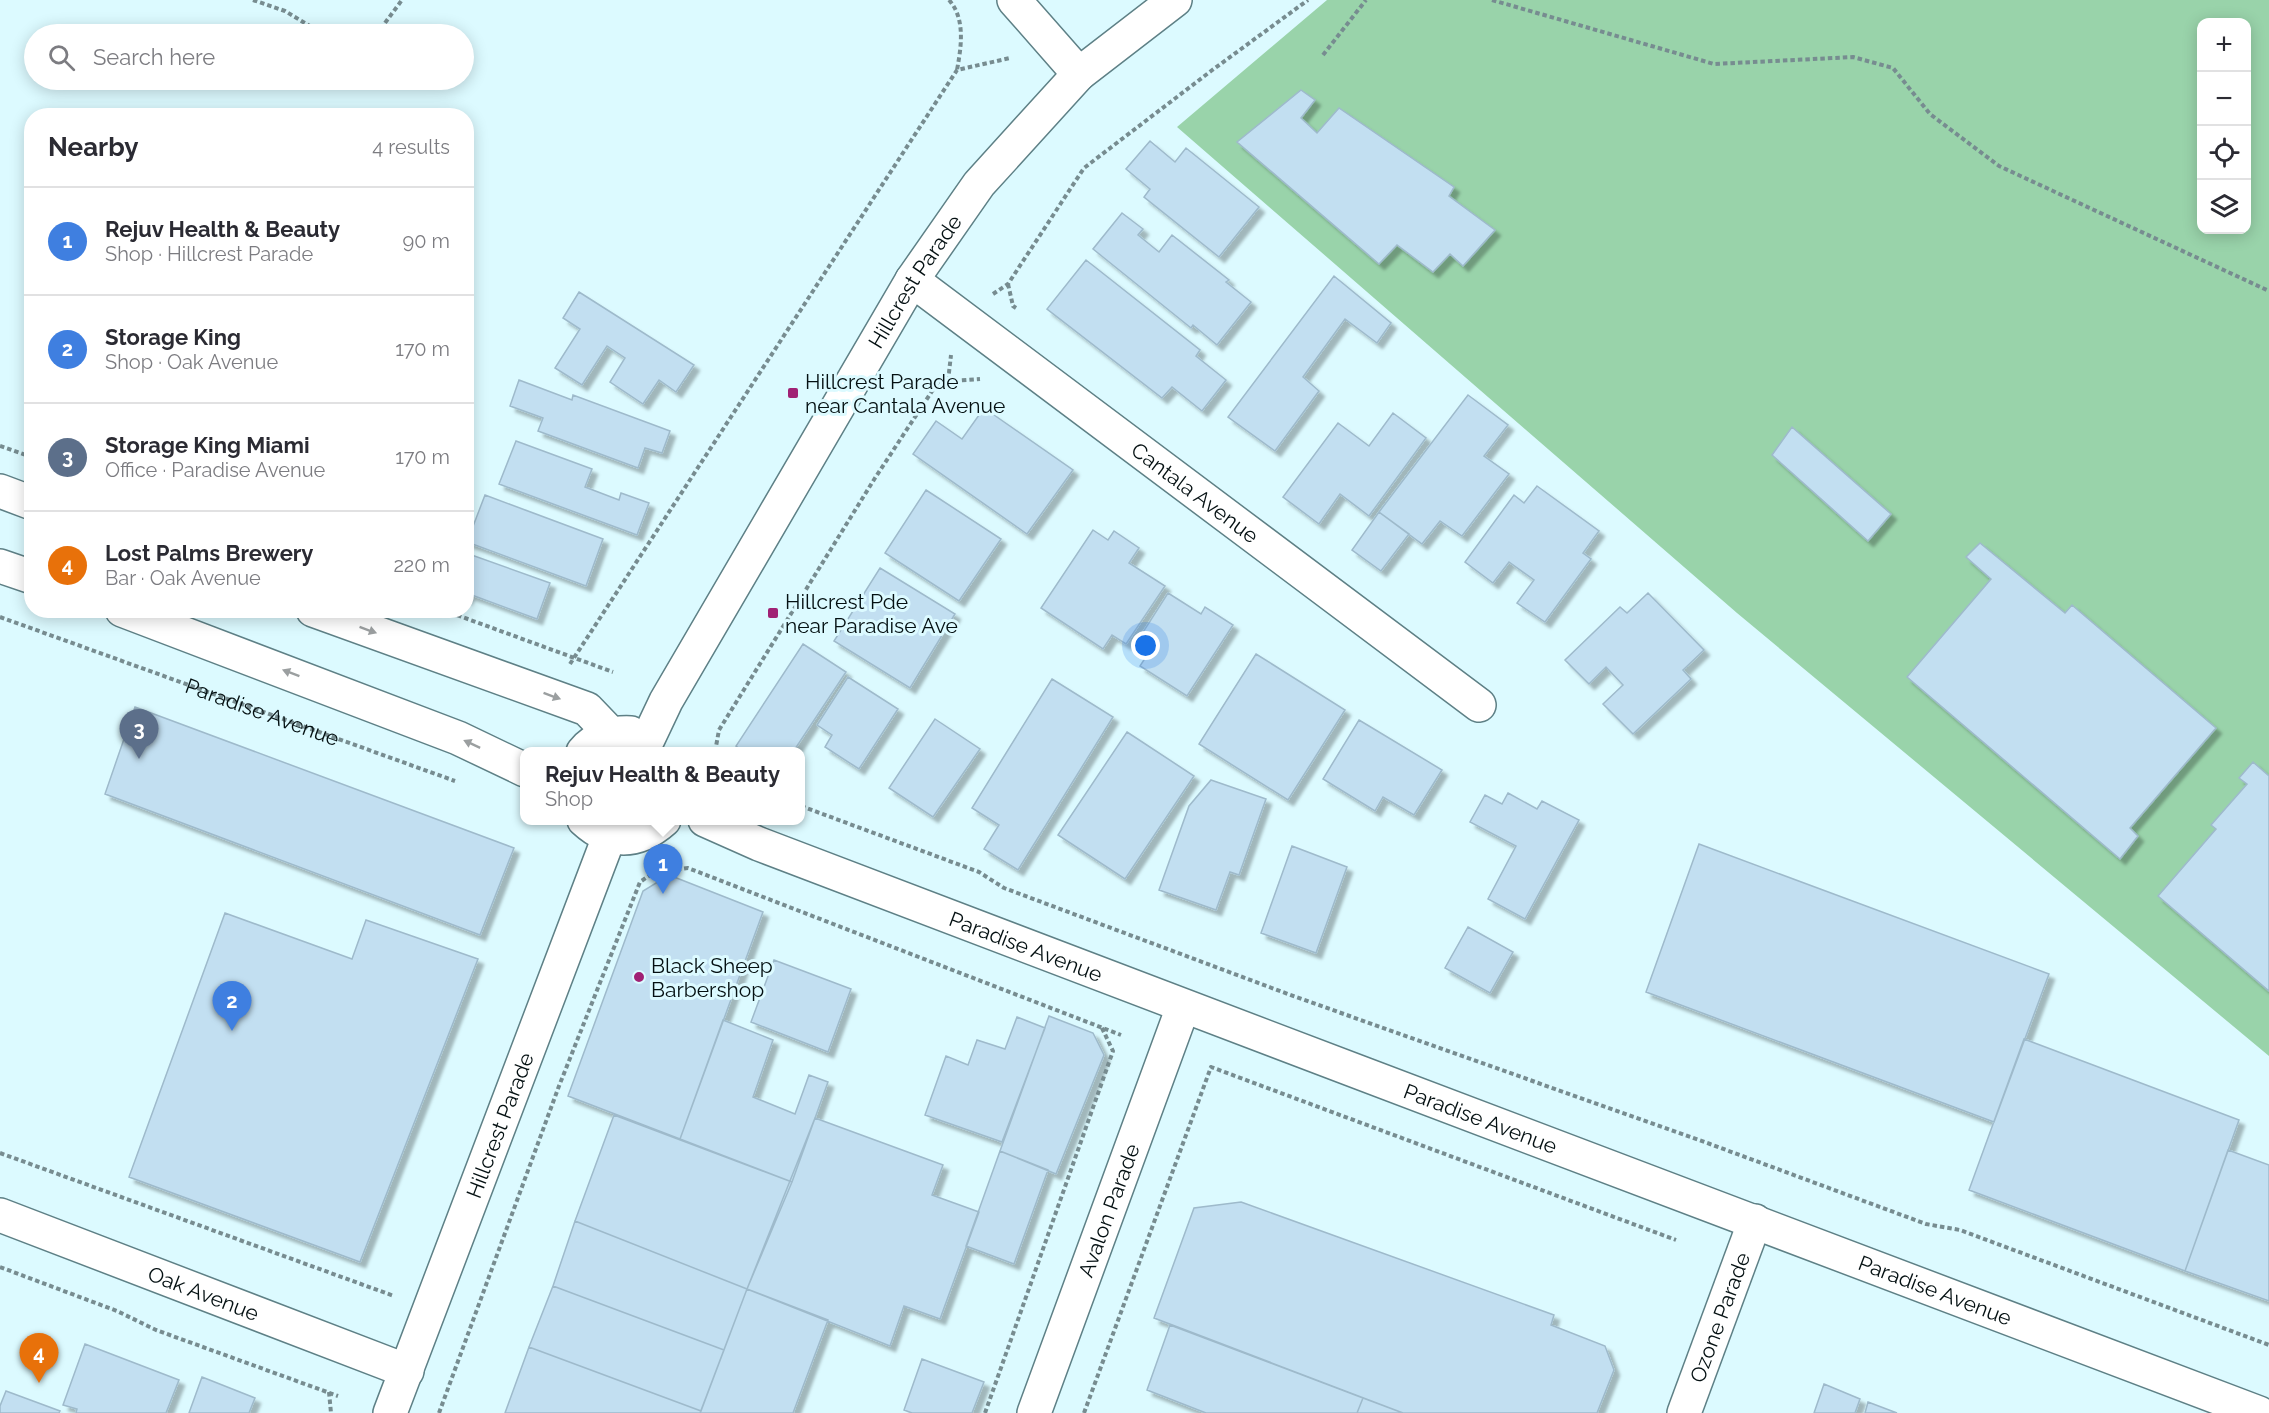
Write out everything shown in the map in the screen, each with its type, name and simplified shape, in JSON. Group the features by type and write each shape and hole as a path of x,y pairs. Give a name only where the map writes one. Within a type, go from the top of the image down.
{"street":[{"path":"1014,0 1079,74"},
{"name":"Hillcrest Parade","path":"655,745 666,701 912,280 979,184 1079,74 1175,0"},
{"name":"Cantala Avenue","path":"912,280 1479,705"},
{"path":"0,491 24,500"},
{"path":"0,566 24,574"},
{"path":"143,618 458,738 520,768"},
{"path":"335,618 587,709 610,734"},
{"path":"588,747 596,740 610,734 636,734 655,745"},
{"path":"596,829 624,838 639,836 653,830 658,825"},
{"name":"Paradise Avenue","path":"716,825 759,844 1183,1007 2259,1413"},
{"name":"Hillcrest Parade","path":"390,1413 407,1371 596,829"},
{"name":"Avalon Parade","path":"1034,1413 1183,1007"},
{"name":"Oak Avenue","path":"0,1215 407,1371"},
{"name":"Ozone Parade","path":"1684,1413 1755,1221"}],"path":[{"path":"253,0 285,11 306,24"},
{"path":"384,24 402,0"},
{"path":"573,657 957,70 962,45 959,21 953,4 949,0"},
{"path":"986,299 1008,284 1084,168 1308,0"},
{"path":"1323,55 1366,0"},
{"path":"1492,0 1714,64 1853,57 1893,68 1930,114 1999,166 2269,291"},
{"path":"957,70 1010,58"},
{"path":"716,747 719,730 875,478 938,382 948,381 952,353"},
{"path":"0,446 24,455"},
{"name":"Paradise Avenue","path":"0,617 461,783"},
{"path":"465,618 613,672"},
{"path":"805,807 979,872 1004,888 1296,997 1710,1144 1926,1224 1960,1230 2269,1345"},
{"name":"Hillcrest Parade","path":"440,1413 567,1065 640,882 653,873 688,868 981,982 1100,1025"},
{"path":"1100,1025 1121,1035"},
{"path":"985,1413 1113,1051 1100,1025"},
{"path":"1084,1413 1211,1067 1676,1240"},
{"path":"0,1153 394,1296"},
{"path":"0,1267 117,1311 156,1330 338,1396"},
{"path":"329,1392 331,1413"}],"green space":[{"path":"1327,0 2269,0 2269,1056 1737,613 1177,127"}],"building":[{"path":"1301,90 1315,100 1301,118 1317,133 1339,108 1454,187 1449,196 1495,230 1463,266 1450,254 1433,272 1397,245 1379,264 1237,142"},
{"path":"1150,141 1175,162 1186,148 1259,207 1219,257 1144,197 1150,189 1126,169"},
{"path":"1122,213 1143,229 1138,235 1159,252 1172,235 1229,280 1226,282 1251,302 1217,345 1193,325 1191,328 1093,249"},
{"path":"1086,260 1200,350 1196,356 1226,380 1202,411 1172,387 1162,398 1047,309"},
{"path":"1334,276 1391,323 1377,343 1345,319 1303,377 1319,391 1275,451 1228,417"},
{"path":"579,292 694,365 676,392 659,380 643,404 610,382 625,358 607,346 582,385 555,368 580,329 563,318"},
{"path":"519,380 572,400 573,395 670,431 662,453 645,448 638,468 538,431 543,418 510,406"},
{"path":"1468,395 1508,425 1484,456 1509,474 1462,536 1440,521 1422,544 1379,512"},
{"path":"984,408 1073,470 1027,534 913,454 936,421 962,439"},
{"path":"1393,413 1426,438 1369,516 1340,494 1319,524 1283,497 1338,423 1369,446"},
{"path":"1792,427 1891,514 1868,541 1772,455"},
{"path":"516,441 592,469 585,487 619,500 621,493 649,503 637,535 499,484"},
{"path":"1537,486 1599,531 1583,553 1591,559 1545,622 1517,603 1534,580 1509,562 1493,583 1465,562 1514,495 1524,503"},
{"path":"926,490 1001,539 959,601 885,553"},
{"path":"485,495 603,539 586,586 474,545 474,524"},
{"path":"1379,512 1409,534 1381,571 1352,550"},
{"path":"1093,530 1108,540 1114,531 1139,548 1129,563 1165,586 1126,644 1112,635 1103,649 1041,608"},
{"path":"1980,543 2065,613 2072,605 2216,728 2130,828 2138,836 2120,859 1907,677 1991,579 1966,557"},
{"path":"474,556 550,583 537,619 474,596"},
{"path":"880,568 955,614 910,688 834,641"},
{"path":"1168,593 1201,614 1205,607 1233,625 1187,696 1140,666 1151,649 1138,640"},
{"path":"1648,593 1704,650 1683,670 1691,679 1633,734 1603,704 1623,685 1606,667 1589,684 1565,660 1620,607 1627,613"},
{"path":"803,644 846,672 796,747 736,746"},
{"path":"1256,654 1345,710 1288,800 1199,744"},
{"path":"848,677 898,709 859,769 825,747 832,735 817,725"},
{"path":"1052,679 1113,717 1018,870 984,849 999,825 972,808"},
{"path":"135,707 514,848 480,935 105,794"},
{"path":"935,719 980,749 933,817 889,788"},
{"path":"1359,720 1442,770 1414,815 1383,797 1375,811 1323,779"},
{"path":"1127,732 1194,776 1125,879 1058,835"},
{"path":"2253,762 2269,776 2269,991 2158,896 2216,829 2211,825 2247,784 2239,778"},
{"path":"1211,780 1266,799 1239,875 1230,872 1216,910 1159,890 1189,806"},
{"path":"1508,793 1537,809 1542,801 1579,820 1525,919 1488,899 1516,846 1470,822 1485,795 1502,804"},
{"path":"1699,844 2049,974 1994,1122 1646,992"},
{"path":"1292,846 1347,867 1316,953 1261,933"},
{"path":"669,875 763,912 680,1139 568,1096 643,891"},
{"path":"225,913 352,959 366,920 478,959 360,1262 129,1177"},
{"path":"1468,927 1513,952 1490,993 1445,968"},
{"path":"774,960 851,989 828,1052 751,1022"},
{"path":"1049,1016 1093,1033 1104,1055 1056,1174 1000,1151"},
{"path":"1017,1017 1045,1028 1002,1142 925,1115 946,1056 968,1065 977,1040 1005,1049"},
{"path":"723,1020 773,1040 753,1097 795,1114 809,1075 828,1082 792,1182 680,1139"},
{"path":"2024,1039 2239,1120 2185,1271 1969,1190"},
{"path":"614,1115 792,1182 747,1289 575,1221"},
{"path":"815,1118 943,1165 932,1195 979,1212 940,1319 904,1306 890,1346 747,1289"},
{"path":"2228,1150 2269,1165 2269,1301 2185,1271"},
{"path":"1000,1151 1048,1170 1014,1264 966,1246"},
{"path":"1241,1202 1554,1315 1551,1325 1605,1346 1614,1370 1597,1413 1403,1413 1154,1318 1194,1208"},
{"path":"575,1221 747,1289 724,1350 553,1286"},
{"path":"553,1286 724,1350 701,1411 529,1347"},
{"path":"747,1289 828,1320 793,1413 700,1413"},
{"path":"1170,1325 1363,1398 1357,1413 1206,1413 1147,1390"},
{"path":"85,1344 179,1380 166,1413 76,1413 77,1409 63,1405"},
{"path":"529,1347 701,1411 700,1413 505,1413"},
{"path":"922,1359 984,1382 972,1413 912,1413 904,1410"},
{"path":"202,1377 255,1398 249,1413 189,1413"},
{"path":"1824,1384 1860,1399 1855,1413 1814,1413"},
{"path":"6,1391 60,1411 59,1413 0,1413 0,1406"},
{"path":"1363,1398 1403,1413 1357,1413"},
{"path":"1868,1402 1897,1413 1865,1413"}],"place":[{"name":"Hillcrest Parade near Cantala Avenue","path":"793,393"},
{"name":"Hillcrest Pde near Paradise Ave","path":"773,613"},
{"name":"Storage King Miami","path":"139,759"},
{"name":"Rejuv Health & Beauty","path":"663,894"},
{"name":"Black Sheep Barbershop","path":"639,977"},
{"name":"Storage King","path":"232,1031"},
{"name":"Lost Palms Brewery","path":"39,1383"}]}
